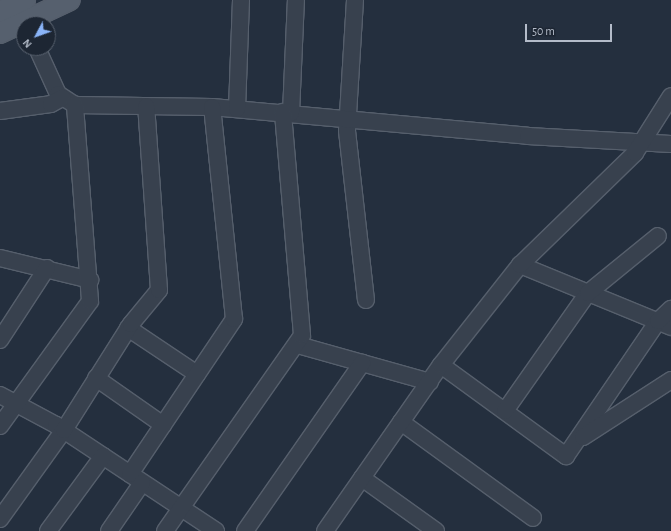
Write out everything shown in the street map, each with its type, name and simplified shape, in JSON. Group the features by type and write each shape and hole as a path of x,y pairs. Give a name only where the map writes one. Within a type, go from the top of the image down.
{"main road":[{"path":"38,16 70,0"},
{"path":"0,33 16,26"}],"street":[{"path":"236,109 241,0"},
{"path":"165,531 298,345 302,335 302,311 287,113 296,0"},
{"path":"355,0 347,118 366,300"},
{"path":"13,5 20,16"},
{"path":"0,426 90,301 90,280 68,102 42,56"},
{"path":"325,531 441,366 520,265 559,230 640,144 671,96"},
{"path":"0,110 68,102 146,106 212,107 640,144 671,144"},
{"path":"0,519 64,430 128,328 159,290 146,106"},
{"path":"109,531 163,425 234,319 212,107"},
{"path":"505,411 588,294 658,236"},
{"path":"0,258 47,268 90,280"},
{"path":"520,265 588,294 665,324"},
{"path":"0,340 47,268"},
{"path":"441,366 566,456 665,324 671,309"},
{"path":"128,328 197,374"},
{"path":"298,345 430,382"},
{"path":"245,531 362,363"},
{"path":"96,378 163,425"},
{"path":"575,443 671,380"},
{"path":"0,395 64,430 216,531"},
{"path":"401,422 533,518"},
{"path":"48,531 103,456"},
{"path":"362,478 436,531"}]}
